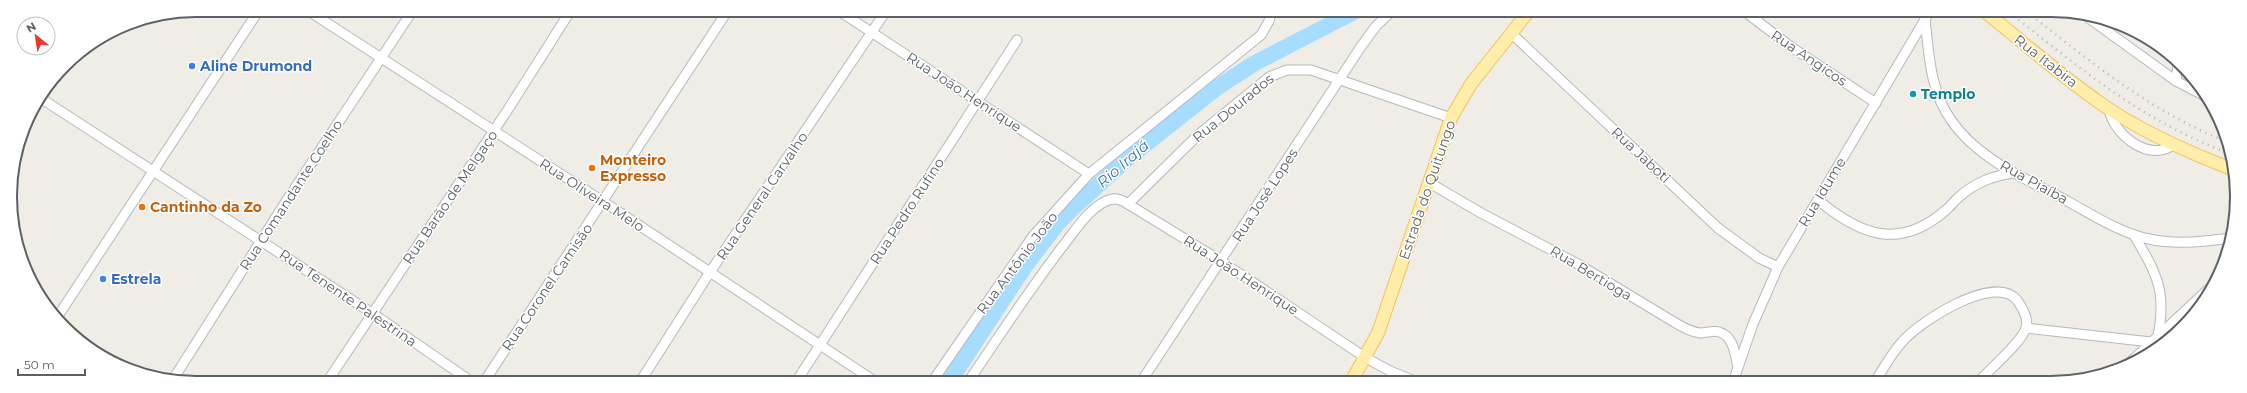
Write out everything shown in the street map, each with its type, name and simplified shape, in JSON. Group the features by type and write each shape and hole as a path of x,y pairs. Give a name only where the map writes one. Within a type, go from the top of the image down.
{"main road":[{"name":"Estrada do Quitungo","path":"1355,376 1366,358 1378,333 1428,182 1451,118 1471,84 1524,17"},
{"name":"Rua Itabira","path":"1990,17 2075,84 2109,108 2174,144 2228,168"}],"street":[{"path":"60,312 254,17"},
{"name":"Rua Oliveira Melo","path":"317,17 380,59 604,202 867,376"},
{"name":"Rua Comandante Coelho","path":"176,375 261,241 408,17"},
{"name":"Rua Barão de Melgaço","path":"331,376 494,132 568,17"},
{"name":"Rua Coronel Camisão","path":"488,376 604,202 723,17"},
{"name":"Rua João Henrique","path":"850,17 1089,174"},
{"name":"Rua General Carvalho","path":"644,376 710,272 882,17"},
{"name":"Rua Antônio João","path":"936,376 1033,236 1089,174 1206,78 1255,40 1266,28 1269,17"},
{"name":"Rua José Lopes","path":"1145,376 1368,37 1386,17"},
{"name":"Rua Angicos","path":"1752,17 1794,49 1876,103"},
{"name":"Rua Idume","path":"1735,376 1753,324 1778,267 1927,17"},
{"name":"Rua Piaíba","path":"1928,17 1932,80 1944,109 1965,138 1985,154 2014,173 2134,235 2176,242 2208,242 2225,239"},
{"path":"2100,24 2176,81 2196,91"},
{"name":"Rua Jaboti","path":"1511,32 1718,228 1759,258 1778,267"},
{"name":"Rua Pedro Rufino","path":"800,376 1017,40"},
{"name":"Rua Dourados","path":"1128,204 1198,135 1269,77 1287,70 1311,70 1451,118"},
{"path":"2176,81 2177,70"},
{"name":"Rua Tenente Palestrina","path":"45,101 372,313 463,376"},
{"path":"2109,108 2117,128 2133,142 2157,151 2167,149 2174,144"},
{"path":"1818,200 1854,227 1874,233 1893,234 1912,231 1932,222 1960,196 1974,186 2000,175 2014,173"},
{"name":"Rua Bertioga","path":"1428,182 1481,213 1578,264 1690,331 1700,333 1718,332 1726,336 1732,343 1738,367"},
{"name":"Rua João Henrique","path":"1113,198 1128,204 1221,261 1366,358 1390,372 1401,376"},
{"name":"Rua Antônio João","path":"972,376 1047,266 1072,234 1099,205 1113,198"},
{"path":"2134,235 2156,274 2162,295 2163,313 2158,336"},
{"path":"1879,376 1902,341 1922,323 1944,310 1972,298 1988,293 2003,292 2014,297 2022,306 2026,318 2026,328 2013,346 1983,376"},
{"path":"2142,351 2200,296"},
{"path":"2026,328 2151,342"}],"waterway":[{"name":"Rio Irajá","path":"953,376 1025,266 1059,222 1074,207 1128,158 1218,87 1255,63 1344,17"}],"railway":[{"path":"2015,17 2088,74 2141,110 2199,141 2224,151"},
{"path":"2033,17 2098,67 2148,101 2173,116 2220,138"}],"place":[{"name":"Aline Drumond","path":"192,66"},
{"name":"Templo","path":"1913,94"},
{"name":"Monteiro Expresso","path":"592,168"},
{"name":"Cantinho da Zo","path":"142,207"},
{"name":"Estrela","path":"103,279"}]}
